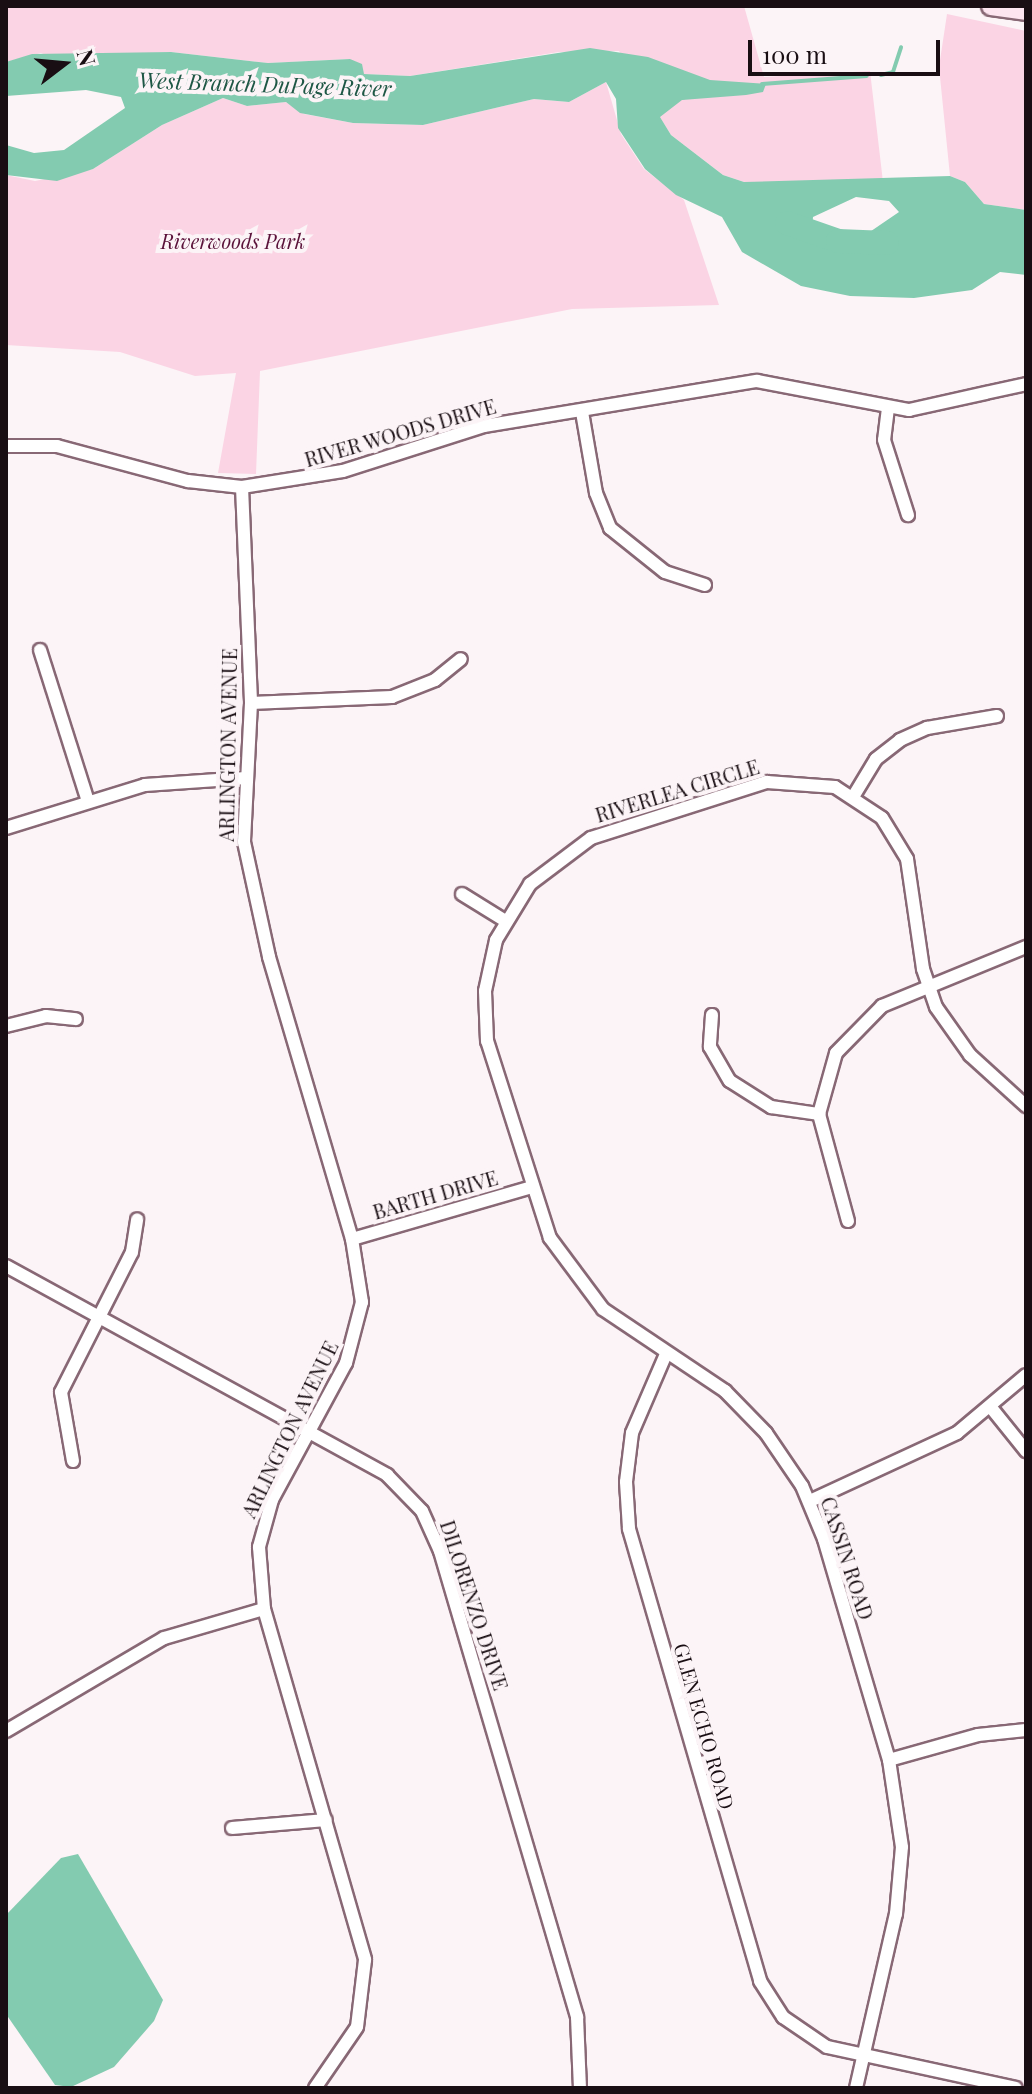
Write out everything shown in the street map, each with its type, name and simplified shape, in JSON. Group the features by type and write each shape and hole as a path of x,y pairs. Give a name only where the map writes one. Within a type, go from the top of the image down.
{"main road":[{"path":"991,6 1026,11"}],"street":[{"name":"RIVER WOODS DRIVE","path":"6,446 57,446 188,481 242,487 333,473 484,426 711,388 775,381 888,408 932,409 1026,384"},
{"path":"888,408 884,440 908,515"},
{"path":"582,412 596,493 610,528 665,572 705,585"},
{"name":"ARLINGTON AVENUE","path":"242,487 251,703 244,842 254,896 352,1239 361,1319 346,1363 308,1431 260,1533 264,1609 326,1820 366,1977 357,2027 315,2088"},
{"path":"40,650 88,801"},
{"path":"251,703 392,697 435,680 461,659"},
{"path":"853,797 876,759 900,740 927,728 997,716"},
{"path":"6,828 88,801 165,781 246,778"},
{"name":"RIVERLEA CIRCLE","path":"506,918 550,864 620,827 767,782 820,783 853,797 882,818 907,859 926,985 959,1042 1026,1106"},
{"path":"462,894 506,918"},
{"name":"CASSIN ROAD","path":"506,918 489,967 484,1017 529,1188 550,1238 582,1286 626,1329 747,1413 783,1455 810,1501 889,1760 901,1821 902,1876 856,2088"},
{"path":"848,1221 819,1114 830,1067 846,1038 882,1006 926,985 1026,947"},
{"path":"712,1015 710,1047 730,1081 771,1107 819,1114"},
{"path":"6,1026 46,1016 76,1019"},
{"name":"BARTH DRIVE","path":"352,1239 529,1188"},
{"path":"73,1461 61,1392 132,1252 137,1219"},
{"name":"DILORENZO DRIVE","path":"6,1266 308,1431 400,1485 432,1530 577,2017 580,2088"},
{"name":"GLEN ECHO ROAD","path":"666,1354 639,1409 628,1457 626,1504 635,1555 760,1981 796,2029 827,2047 1021,2088"},
{"path":"810,1501 930,1447 993,1410 1026,1375"},
{"path":"993,1410 1026,1451"},
{"path":"6,1731 164,1638 264,1609"},
{"path":"889,1760 978,1735 1026,1730"},
{"path":"232,1828 326,1820"}],"green space":[{"path":"6,6 744,6 764,77 870,71 883,182 744,182 723,175 671,135 619,51 559,52 410,76 363,74 350,59 268,63 171,52 53,58 41,53 6,62"},
{"path":"947,14 1026,31 1026,210 984,204 965,182 950,176 939,67"},
{"name":"Riverwoods Park","path":"606,82 621,134 644,169 684,200 719,305 572,309 260,371 256,474 218,473 236,373 195,376 120,352 6,345 6,175 35,181 93,169 162,125 223,98 247,106 286,102 304,114 353,123 423,125 534,99 569,102"}],"water":[{"path":"590,48 648,57 710,80 766,84 763,92 682,100 660,117 671,135 723,175 744,182 950,176 965,182 984,204 1026,210 1026,275 1000,272 972,290 914,298 850,296 801,286 742,252 722,217 676,195 645,169 618,128 616,99 606,82 569,102 534,99 423,125 353,123 300,113 286,102 247,106 223,98 162,125 93,169 57,181 6,175 6,145 34,153 64,150 125,108 121,97 86,90 6,96 6,62 32,54 171,52 268,63 350,59 362,64 364,74 410,76","holes":["856,197 889,201 899,212 855,242 833,241 812,229 813,217"]},
{"path":"78,1854 163,2000 154,2021 114,2067 71,2087 55,2085 6,2014 6,1915 61,1858"}],"waterway":[{"path":"881,75 893,72 901,47"},
{"path":"762,84 867,76"},
{"name":"West Branch DuPage River","path":"787,223 838,241 887,243"}]}
